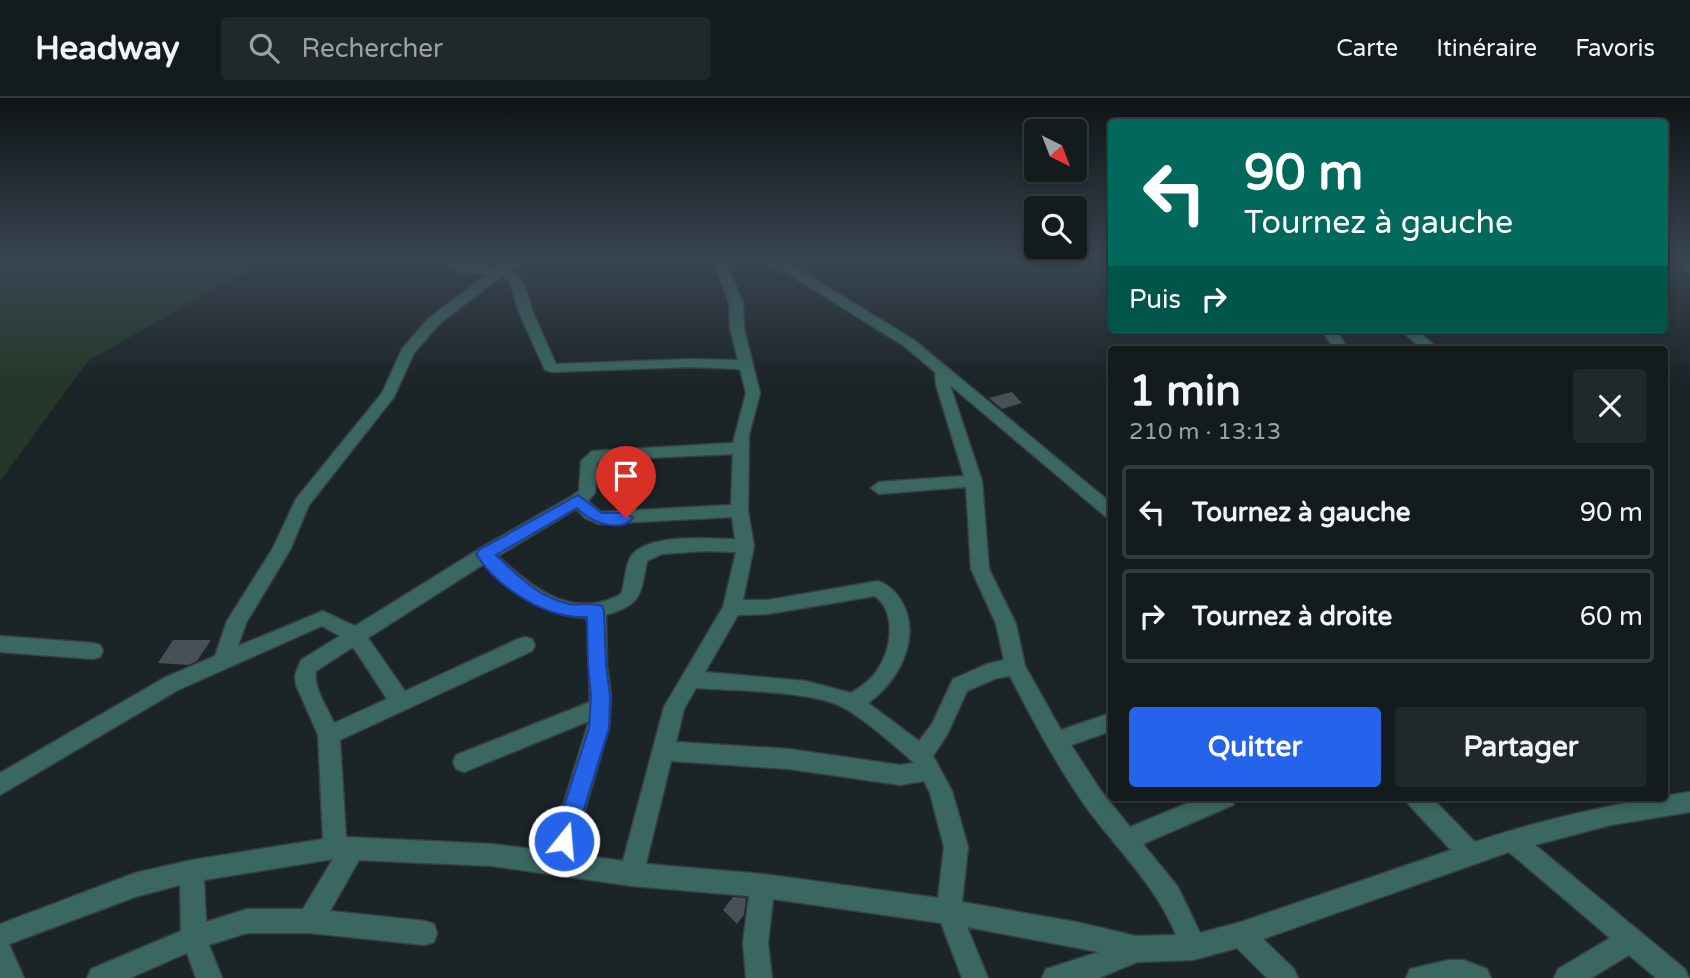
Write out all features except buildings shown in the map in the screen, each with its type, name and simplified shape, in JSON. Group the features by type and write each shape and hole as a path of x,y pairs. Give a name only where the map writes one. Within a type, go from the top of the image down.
{"street":[{"path":"223,661 237,621 281,550 302,503 389,394 407,352 434,321 458,302"},
{"path":"523,302 527,317 547,351 550,367 746,365"},
{"path":"632,874 674,707 732,608 739,588 745,546 739,511 740,448 753,393 737,328 736,302"},
{"path":"838,302 909,343 1108,510"},
{"path":"1411,333 1428,346"},
{"path":"942,372 943,385 974,481 980,569 1006,624 1015,667 1056,741 1093,798 1169,895 1193,947"},
{"path":"310,921 344,848 329,734 306,685 304,675 308,666 485,554 578,500 587,493 589,461 598,455 740,448"},
{"path":"879,488 974,481"},
{"path":"578,500 591,514 600,518 739,511"},
{"path":"485,554 521,589 537,600 570,611 596,611 627,600 631,595 639,558 650,550 664,547 745,546"},
{"path":"732,608 768,607 878,588 887,593 901,631 895,656 883,679 853,703"},
{"path":"556,864 599,728 601,696 597,665 596,611"},
{"path":"0,785 171,684 323,618 355,635 401,702"},
{"path":"0,644 93,651"},
{"path":"329,734 526,645"},
{"path":"664,751 789,759 900,775 925,763 960,685 994,670 1015,667"},
{"path":"690,679 806,689 831,694 853,703 925,763 941,791 956,847 948,912 975,978"},
{"path":"464,762 599,708"},
{"path":"1056,741 1108,723"},
{"path":"1125,841 1218,801"},
{"path":"1420,801 1471,854"},
{"path":"0,936 135,885 192,871 344,848 492,855 632,874 763,886 948,912 1076,934 1136,949 1193,947 1241,934 1513,840 1611,815 1690,802"},
{"path":"1513,840 1676,978"},
{"path":"192,871 194,939 209,978"},
{"path":"760,978 755,960 755,933 763,886"},
{"path":"100,978 194,939 247,921 310,921 425,933"},
{"path":"1241,934 1285,978"},
{"path":"1567,978 1631,940"},
{"path":"1055,978 1083,972 1136,949"},
{"path":"0,952 11,978"},
{"path":"1419,978 1449,972 1467,972 1478,978"}],"green space":[{"path":"0,302 191,302 88,361 0,481"}],"route":[{"path":"564,841 599,728 601,696 597,665 596,611 570,611 537,600 521,589 485,554 578,500 591,514 600,518 626,518"}]}
